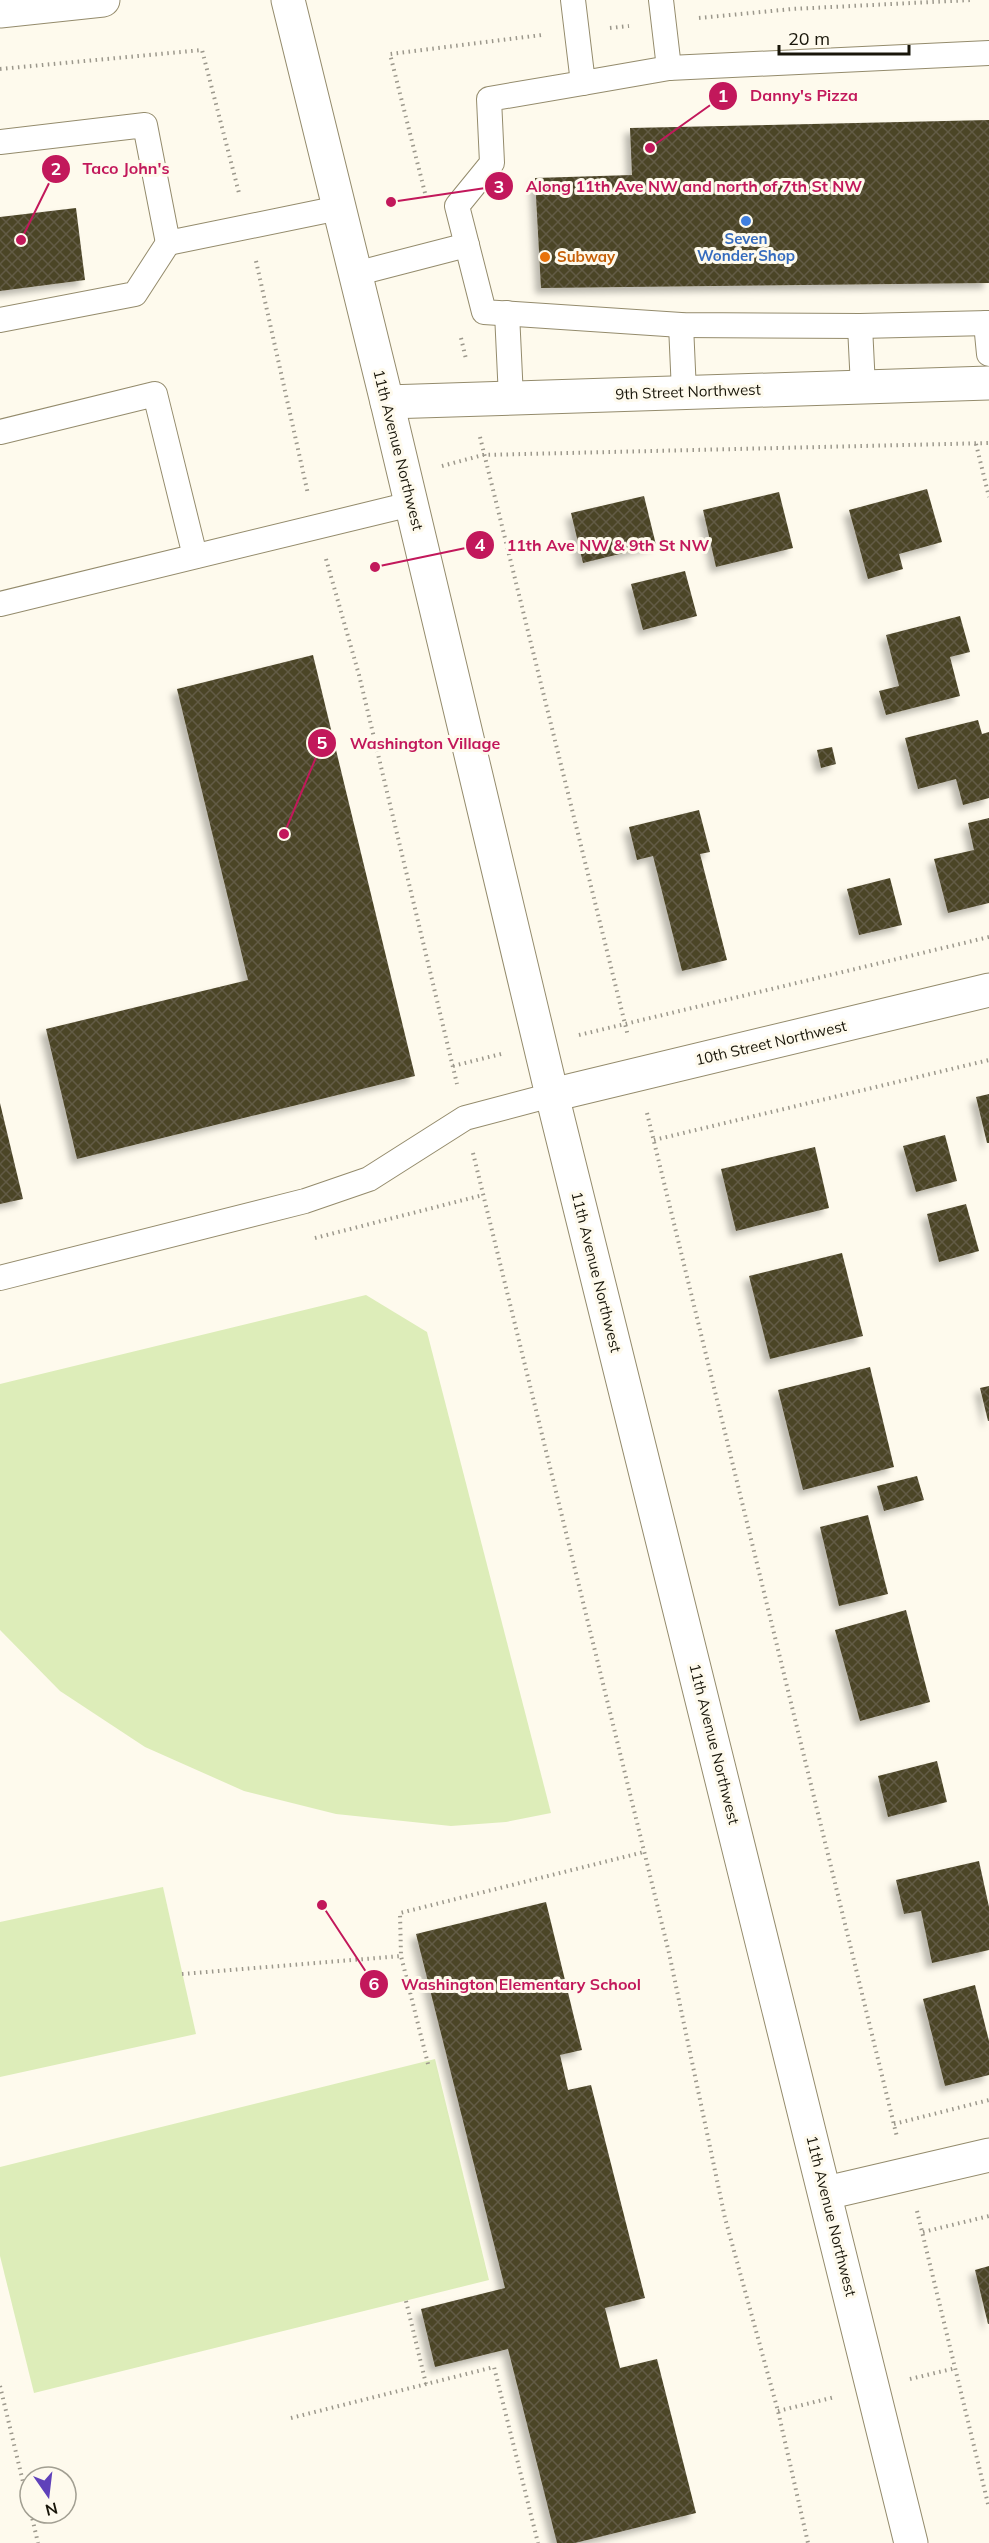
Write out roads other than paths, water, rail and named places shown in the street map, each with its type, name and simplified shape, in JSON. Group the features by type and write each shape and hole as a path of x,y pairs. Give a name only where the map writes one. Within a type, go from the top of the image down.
{"main road":[{"path":"0,11 103,0"},
{"name":"11th Avenue Northwest","path":"288,0 387,402 552,1095 911,2543"},
{"name":"9th Street Northwest","path":"387,402 989,382"},
{"name":"10th Street Northwest","path":"552,1095 989,990"},
{"path":"826,2193 989,2155"}],"lane":[{"path":"573,0 583,83"},
{"path":"661,0 669,68"},
{"path":"989,53 669,68 489,99 492,163 457,206 484,312 681,325 860,326 987,323 989,354"},
{"path":"0,142 145,125 168,243 135,294 0,320"},
{"path":"168,243 339,208"},
{"path":"355,274 467,245"},
{"path":"507,313 511,398"},
{"path":"681,325 684,392"},
{"path":"860,326 863,387"},
{"path":"0,432 155,394 195,556"},
{"path":"0,604 411,504"},
{"path":"0,1278 305,1201 369,1179 465,1118 552,1095"}],"place":[{"name":"Danny's Pizza","path":"650,148"},
{"name":"Along 11th Ave NW and north of 7th St NW","path":"391,202"},
{"name":"Seven Wonder Shop","path":"746,221"},
{"name":"Taco John's","path":"21,240"},
{"name":"Subway","path":"545,257"},
{"name":"11th Ave NW & 9th St NW","path":"375,567"},
{"name":"Washington Village","path":"284,834"},
{"name":"Washington Elementary School","path":"322,1905"}]}
